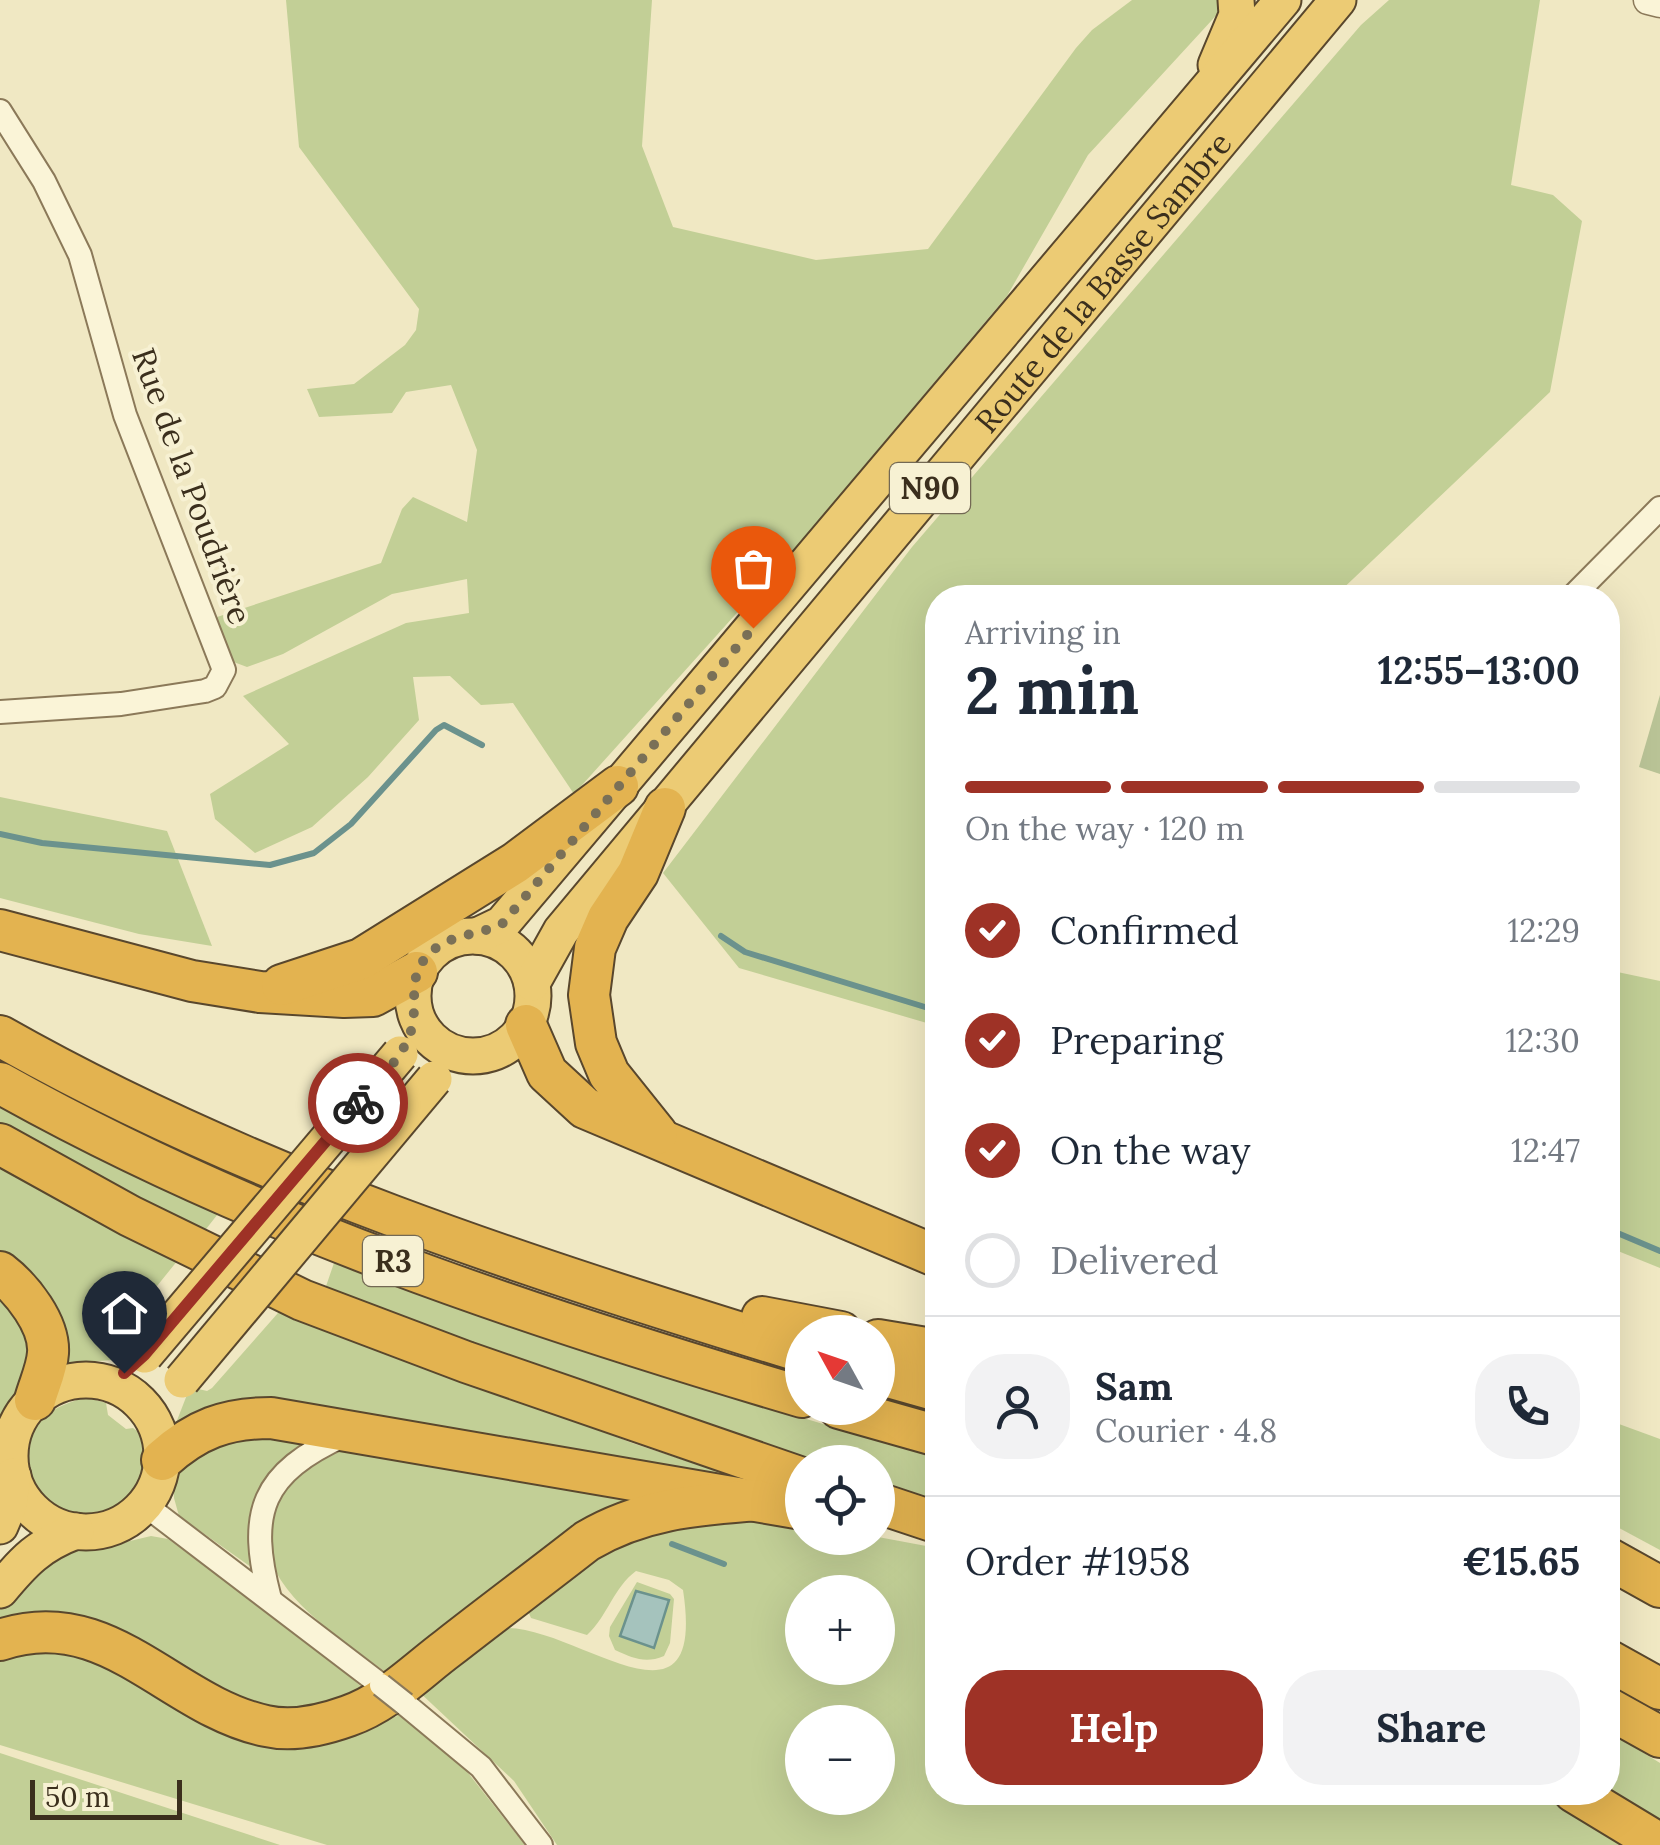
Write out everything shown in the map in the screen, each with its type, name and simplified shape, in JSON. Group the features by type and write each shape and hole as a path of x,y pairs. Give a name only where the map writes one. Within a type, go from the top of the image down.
{"highway":[{"name":"N90","path":"1206,92 1237,15 1236,0"},
{"name":"Route de la Basse Sambre","path":"477,936 502,924 1283,0"},
{"name":"Route de la Basse Sambre","path":"532,983 561,931 1342,4"},
{"path":"260,992 362,959 515,863 618,786"},
{"path":"659,1137 608,1074 596,1043 589,995 594,948 608,918 638,873 665,808"},
{"path":"0,930 192,981 260,992 344,998 373,996 417,972"},
{"path":"477,936 506,945 518,956 532,983 531,1012 518,1037 494,1053 466,1056 440,1047 420,1027 412,1000 417,972 424,959 448,941 477,936"},
{"path":"106,1382 124,1373 144,1355 400,1054 414,1014"},
{"path":"526,1025 546,1073 585,1108 925,1251"},
{"name":"R3","path":"0,1036 170,1122 310,1186 457,1242 785,1347"},
{"path":"161,1448 152,1418 140,1402 106,1382 75,1380 47,1391 21,1416 10,1456 22,1497 36,1514 55,1526 100,1531 122,1523 145,1506 159,1478 167,1404 182,1380 434,1079 466,1056"},
{"name":"R3","path":"0,1083 159,1166 282,1221 604,1334 785,1392"},
{"path":"0,1144 130,1216 302,1300 466,1362 785,1472"},
{"path":"0,1272 28,1302 44,1328 48,1352 35,1400"},
{"path":"635,1300 699,1302 785,1320"},
{"path":"895,1343 925,1348"},
{"path":"895,1379 925,1387"},
{"path":"161,1448 220,1422 250,1418 290,1421 785,1506"},
{"path":"895,1424 925,1432"},
{"path":"0,1526 9,1505 13,1476"},
{"path":"0,1640 45,1630 69,1631 116,1651 234,1715 266,1726 322,1724 376,1704 615,1524 680,1506 756,1500"},
{"path":"895,1508 925,1518"},
{"path":"895,1529 925,1535"},
{"path":"0,1590 48,1542 76,1531"},
{"path":"1620,1565 1660,1587"},
{"path":"1620,1667 1660,1689"},
{"path":"1620,1715 1660,1737"},
{"path":"1596,1805 1660,1844"}],"street":[{"path":"1648,0 1660,3"},
{"name":"Rue de la Poudrière","path":"0,111 44,181 80,255 125,416 224,670 215,687 204,691 121,704 0,712"},
{"path":"1585,585 1660,508"},
{"path":"270,1599 258,1542 262,1516 275,1484 292,1465 320,1446 350,1433"},
{"path":"145,1506 382,1685 481,1767 541,1845"}],"green space":[{"path":"286,0 652,0 642,146 673,227 816,260 928,249 1092,30 1132,0 1221,0 1212,20 1088,155 1007,296 797,546 574,794 513,703 481,705 450,676 413,677 419,720 368,777 312,827 255,853 215,819 210,794 289,744 243,696 406,623 469,613 467,579 392,594 283,654 247,667 231,661 214,618 381,563 402,509 413,497 467,522 477,450 451,385 406,392 392,413 319,417 307,389 354,384 405,345 416,330 419,309 299,147"},
{"path":"1389,0 1540,0 1511,185 1553,195 1582,221 1550,392 1347,585 925,585 925,1022 739,968 663,873 912,547 1361,25"},
{"path":"1660,695 1660,774 1639,767"},
{"path":"0,797 167,831 212,946 139,934 0,898"},
{"path":"1620,973 1660,981 1660,1268 1620,1252"},
{"path":"0,1106 146,1181 221,1210 199,1238 0,1126"},
{"path":"0,1160 178,1260 115,1338 124,1359 76,1363 51,1371 0,1267"},
{"path":"334,1263 785,1413 785,1425 826,1425 893,1445 785,1445 785,1452 551,1378 324,1292"},
{"path":"0,1285 26,1335 32,1361 25,1387 0,1426"},
{"path":"285,1305 632,1443 763,1486 179,1427 176,1423 190,1387 207,1391 212,1388"},
{"path":"86,1397 106,1403 108,1415 126,1429 137,1431 147,1457 139,1484 129,1496 117,1506 89,1515 59,1510 45,1501 32,1482 27,1459 36,1425 59,1407"},
{"path":"1620,1424 1660,1439 1660,1550 1620,1528"},
{"path":"206,1434 335,1435 286,1462 251,1567 179,1516 173,1468"},
{"path":"895,1445 925,1454 925,1498 895,1488"},
{"path":"349,1447 656,1497 396,1680 344,1642 293,1597 270,1556 271,1524 283,1492 307,1467"},
{"path":"713,1513 785,1521 785,1555 895,1555 895,1540 925,1546 925,1805 1560,1805 1638,1845 557,1845 514,1781 416,1689 467,1646 496,1629 525,1630 625,1665 653,1670 674,1663 685,1638 683,1590 669,1580 636,1571 587,1635 531,1618 528,1611 598,1544"},
{"path":"151,1536 168,1539 328,1656 371,1696 293,1721 0,1631 0,1605 66,1549 88,1551"},
{"path":"637,1582 674,1599 670,1643 664,1656 651,1660 615,1650 609,1636 610,1627"},
{"path":"73,1645 208,1711 388,1710 396,1717 398,1714 461,1764 525,1845 327,1845 0,1745 0,1655"},
{"path":"1620,1738 1660,1763 1660,1824 1620,1799"},
{"path":"0,1753 280,1845 0,1845"}],"water":[{"path":"636,1591 669,1600 654,1648 620,1636"}],"waterway":[{"path":"0,834 42,843 270,865 314,853 351,824 444,725 482,745"},
{"path":"721,936 745,952 925,1007"},
{"path":"1620,1234 1660,1251"},
{"path":"672,1544 724,1564"}],"way so far":[{"path":"358,1103 400,1054 410,1034 413,986 424,959 448,941 477,936 502,924 753,628"}],"route":[{"path":"124,1373 144,1355 358,1103"}]}
